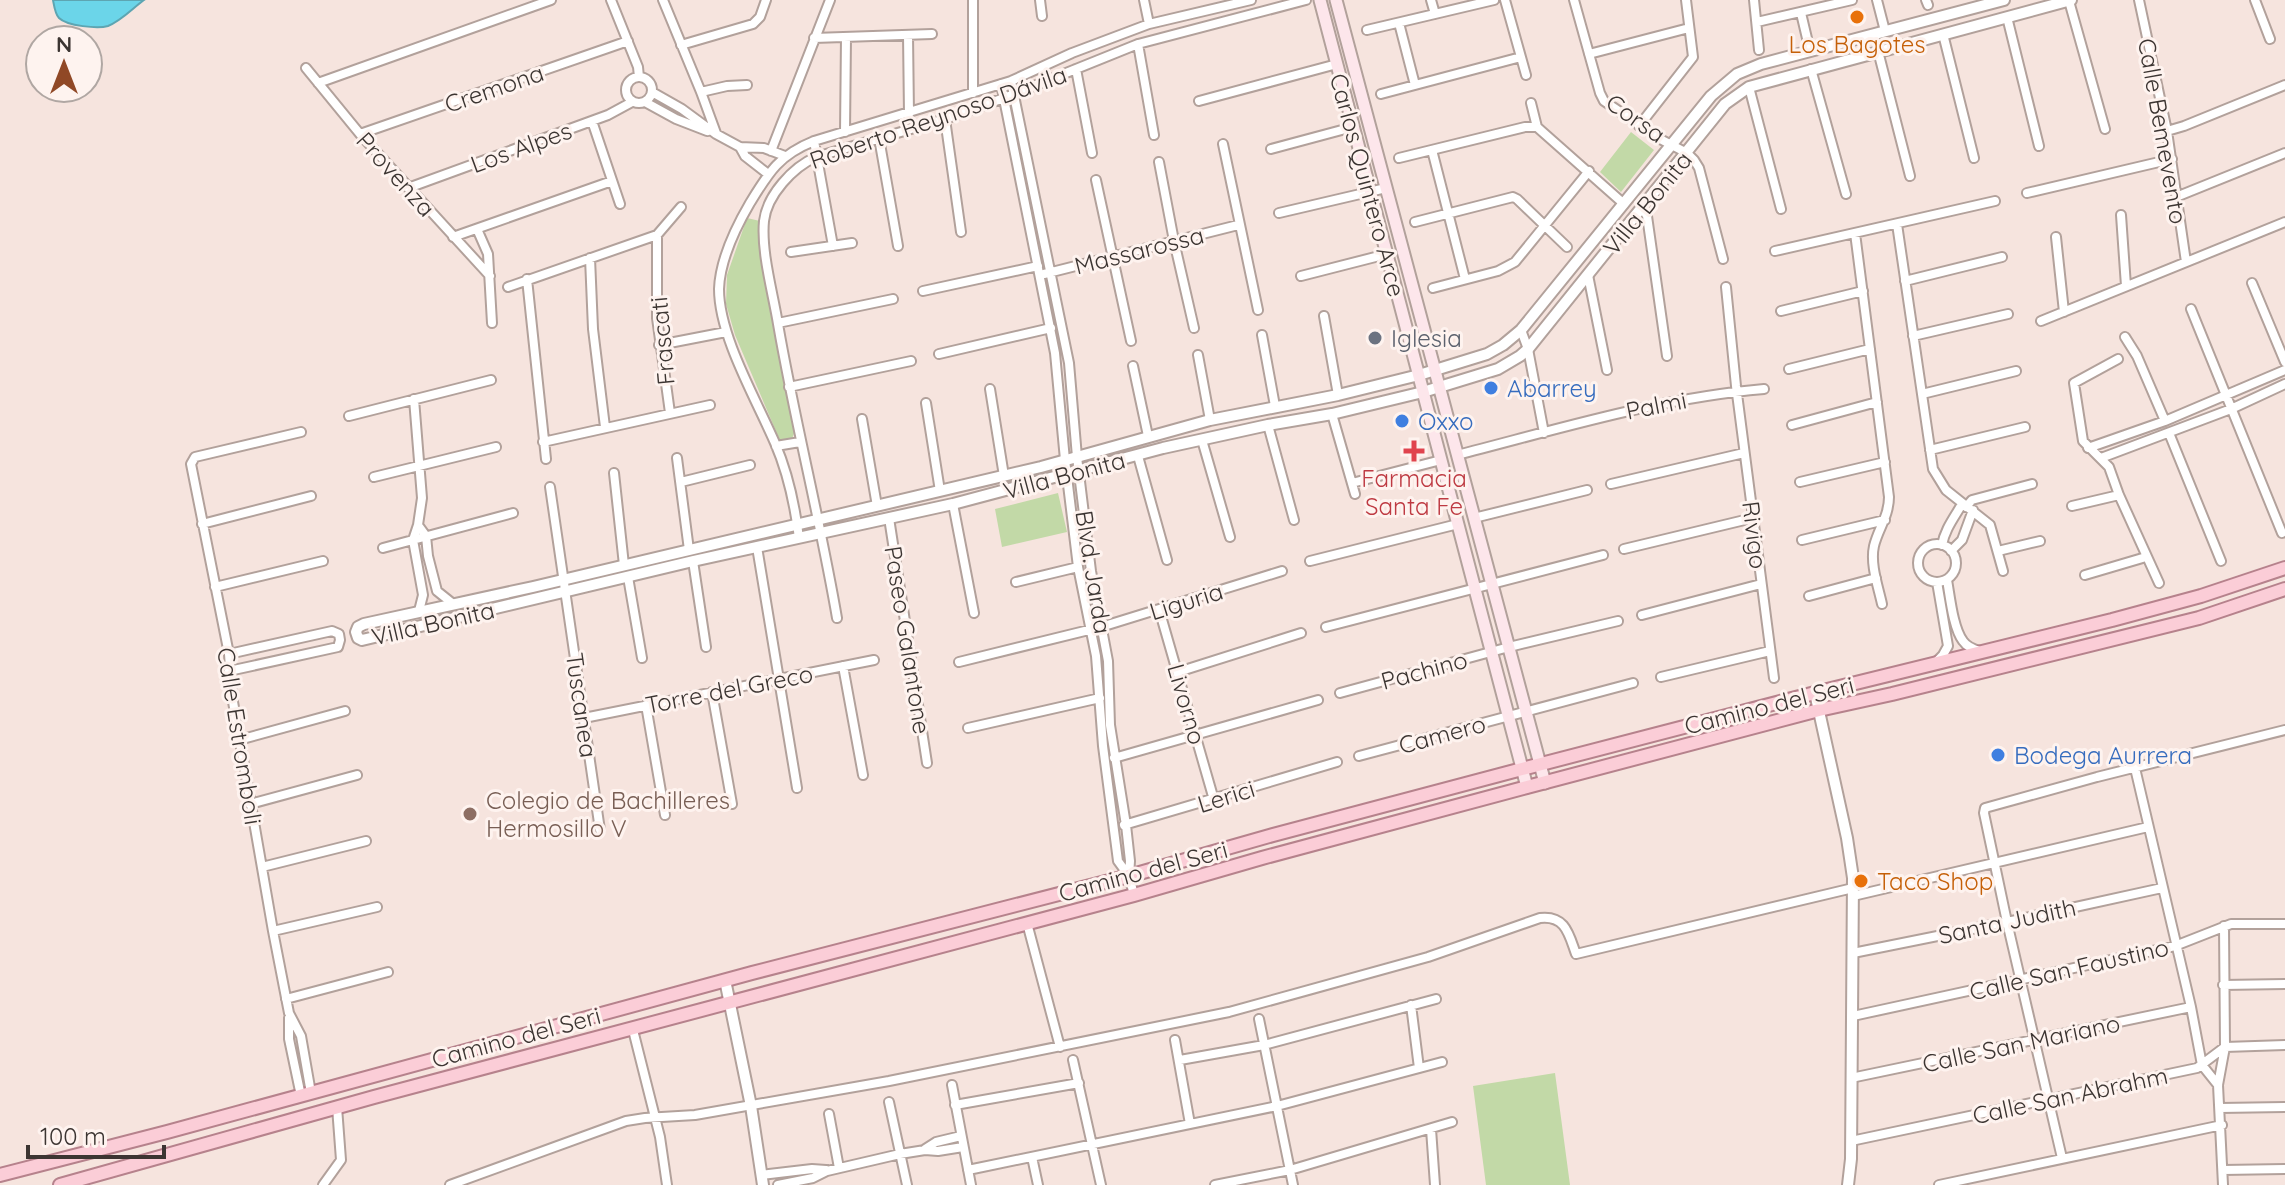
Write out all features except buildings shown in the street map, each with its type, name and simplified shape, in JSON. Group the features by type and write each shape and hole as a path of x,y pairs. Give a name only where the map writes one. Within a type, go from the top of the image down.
{"main road":[{"name":"Carlos Quintero Arce","path":"1320,0 1527,787"},
{"name":"Carlos Quintero Arce","path":"1336,0 1545,783"},
{"name":"Camino del Seri","path":"0,1175 1522,769 2186,600 2285,568"},
{"name":"Camino del Seri","path":"60,1185 337,1107 633,1030 1527,787 1819,710 2199,618 2285,589"},
{"path":"1262,858 1273,835"},
{"path":"79,1180 75,1171 78,1163 87,1158 144,1144 167,1132"}],"street":[{"path":"318,83 551,0"},
{"path":"611,0 638,67 639,77"},
{"path":"663,0 716,134"},
{"path":"681,45 753,24 760,17 766,0"},
{"path":"771,151 830,0"},
{"path":"973,0 973,93"},
{"path":"1040,0 1042,16"},
{"path":"1144,0 1148,20"},
{"name":"Roberto Reynoso Dávila","path":"799,538 787,474 726,332 720,303 721,273 732,240 768,174 785,156 814,141 1011,81 1148,20 1213,4 1251,0"},
{"name":"Roberto Reynoso Dávila","path":"764,219 772,200 791,173 805,162 817,162 879,138 945,119 1138,44 1306,0"},
{"path":"1431,0 1435,14"},
{"path":"1367,30 1494,0"},
{"path":"1505,0 1526,75"},
{"name":"Corsa","path":"1574,0 1602,98 1639,126 1687,153"},
{"path":"1639,126 1693,57 1686,0"},
{"path":"1754,0 1759,50"},
{"path":"1757,22 1852,0"},
{"path":"1877,0 1885,31"},
{"name":"Villa Bonita","path":"2004,0 1761,64 1727,81 1711,96 1521,330 1487,354 1435,371 1338,395 1210,420 1004,476 364,624 358,627 358,638 362,640 693,561 953,504 1202,440 1440,388 1498,369 1528,349 1725,104 1749,87 2070,0"},
{"path":"2070,0 2105,129"},
{"name":"Calle Bemevento","path":"2139,0 2167,131 2186,262"},
{"path":"2255,0 2270,39"},
{"path":"1801,13 1810,51"},
{"path":"2007,17 2039,146"},
{"path":"1399,23 1415,85"},
{"path":"1589,54 1689,28"},
{"path":"814,38 932,34"},
{"path":"1943,34 1974,158"},
{"path":"908,35 909,114"},
{"path":"845,132 846,37"},
{"name":"Cremona","path":"360,134 628,41"},
{"path":"1138,44 1154,135"},
{"path":"1878,51 1910,176"},
{"path":"1381,94 1521,57"},
{"path":"1199,101 1337,64"},
{"name":"Provenza","path":"306,68 360,134 490,276"},
{"path":"1076,69 1092,153"},
{"path":"1811,69 1846,194"},
{"path":"652,92 645,102 639,104 626,95 626,85 639,77 649,82 652,92 740,147 754,147 785,156"},
{"name":"Blvd. Jarda","path":"1011,81 1069,363 1091,571 1108,661 1110,725 1126,825 1129,876"},
{"name":"Blvd. Jarda","path":"1001,84 1038,271 1046,329 1058,369 1066,475 1078,567 1096,656 1098,698 1118,861 1129,876"},
{"path":"701,92 747,85"},
{"path":"2167,131 2285,85"},
{"path":"1749,87 1781,209"},
{"name":"Los Alpes","path":"408,188 592,121 632,102"},
{"path":"645,102 676,119 716,134"},
{"path":"1531,103 1537,127 1624,204"},
{"path":"945,119 961,232"},
{"path":"592,121 620,204"},
{"path":"1271,149 1353,127"},
{"path":"1399,158 1525,127 1537,127"},
{"path":"879,138 898,246"},
{"path":"814,141 833,246"},
{"path":"1223,144 1258,310"},
{"path":"740,147 745,156 768,174"},
{"path":"1432,150 1465,279"},
{"path":"1687,153 1699,168 1723,259"},
{"path":"2176,197 2285,153"},
{"path":"2027,193 2172,159"},
{"path":"1159,162 1194,328"},
{"path":"1433,288 1515,262 1589,171"},
{"path":"1096,180 1131,341"},
{"path":"453,237 612,181"},
{"path":"1279,213 1386,188"},
{"path":"1415,222 1513,197 1567,247"},
{"path":"1775,251 1995,201"},
{"path":"508,287 657,235 681,207"},
{"path":"1642,207 1647,216 1667,356"},
{"path":"747,209 764,219 765,248 789,387 837,618"},
{"path":"2121,215 2126,286"},
{"path":"2041,321 2285,222"},
{"path":"1897,224 1933,469 1946,490 1990,525 2003,571"},
{"name":"Massarossa","path":"923,291 1112,258 1238,225"},
{"path":"477,229 488,254 492,323"},
{"path":"1855,233 1889,497 1888,511 1873,556 1882,604"},
{"name":"Frascati","path":"543,442 670,413 659,345 657,235"},
{"path":"2056,237 2064,312"},
{"path":"791,252 852,243"},
{"path":"1301,276 1387,254"},
{"path":"1905,281 2002,257"},
{"path":"590,258 593,329 605,427"},
{"path":"1588,275 1607,370"},
{"path":"527,279 546,459"},
{"path":"2252,283 2285,362"},
{"name":"Rivigo","path":"1726,287 1774,678"},
{"path":"1781,311 1863,291"},
{"path":"778,323 893,299"},
{"path":"2191,309 2282,533"},
{"path":"1913,336 2008,314"},
{"path":"1324,316 1338,395"},
{"path":"939,354 1046,329"},
{"path":"1521,330 1528,349 1544,433"},
{"path":"659,345 726,332"},
{"path":"1262,335 1275,406"},
{"path":"2125,337 2137,356 2165,421"},
{"path":"1789,369 1870,349"},
{"path":"1198,355 1210,420"},
{"path":"2118,359 2074,383 2083,441 2109,467 2159,583"},
{"path":"789,387 911,361"},
{"path":"1133,366 1148,436"},
{"path":"2088,448 2226,397 2285,370"},
{"path":"1922,394 2016,371"},
{"path":"349,416 491,380"},
{"path":"2101,458 2231,409 2285,384"},
{"path":"990,389 1004,476"},
{"name":"Palmi","path":"1457,455 1655,405 1764,389"},
{"path":"414,399 422,498 413,540 423,595 419,611"},
{"path":"1792,425 1877,402"},
{"path":"926,403 940,491"},
{"path":"670,413 710,405"},
{"path":"1332,414 1355,494"},
{"path":"862,419 877,506"},
{"path":"1268,425 1294,520"},
{"path":"1930,450 2025,427"},
{"name":"Calle Estromboli","path":"289,1013 239,740 229,654 192,460 301,432"},
{"path":"2169,433 2221,561"},
{"path":"1202,440 1230,537"},
{"path":"776,446 800,442"},
{"path":"374,477 496,447"},
{"path":"1611,484 1744,453"},
{"path":"1138,456 1167,560"},
{"path":"677,458 689,550"},
{"path":"1352,483 1441,460"},
{"path":"1800,482 1885,462"},
{"path":"681,482 750,465"},
{"path":"614,473 624,565"},
{"path":"1942,545 1945,530 1972,500 2032,484"},
{"name":"Tuscanea","path":"550,487 600,830"},
{"path":"1474,518 1587,490"},
{"path":"2072,506 2119,495"},
{"path":"202,524 311,496"},
{"path":"953,504 974,613"},
{"path":"1951,551 1962,540 1967,507"},
{"path":"383,548 513,513"},
{"name":"Paseo Galantone","path":"889,518 927,763"},
{"path":"1624,549 1753,518"},
{"path":"1802,540 1885,520"},
{"path":"1310,561 1458,524"},
{"path":"418,525 426,536 437,591 452,603"},
{"path":"1998,551 2040,541"},
{"path":"1947,580 1931,582 1922,576 1918,560 1927,547 1942,545 1951,551 1956,561 1947,580 1959,633 1963,642 1971,648 1985,652"},
{"path":"757,547 797,788"},
{"path":"1326,627 1603,555"},
{"path":"416,559 428,556"},
{"path":"2085,575 2146,557"},
{"path":"215,587 323,561"},
{"path":"693,561 706,647"},
{"path":"1016,582 1078,567"},
{"name":"Liguria","path":"959,662 1101,627 1282,571"},
{"path":"420,580 433,577"},
{"path":"628,577 642,658"},
{"path":"1809,596 1876,578"},
{"path":"1933,664 1948,646 1937,582"},
{"path":"1642,615 1761,584"},
{"name":"Livorno","path":"1159,609 1214,800"},
{"name":"Pachino","path":"1340,693 1618,621"},
{"name":"Villa Bonita","path":"229,654 332,631 339,634 340,640 338,647 229,671"},
{"path":"1178,672 1301,633"},
{"path":"1661,677 1770,651"},
{"name":"Torre del Greco","path":"584,718 874,660"},
{"path":"843,666 863,775"},
{"name":"Camero","path":"1359,756 1633,683"},
{"path":"712,692 732,804"},
{"path":"1815,693 1851,860 1853,1016 1848,1185"},
{"path":"968,728 1109,696"},
{"path":"1105,759 1318,700"},
{"path":"646,705 665,815"},
{"path":"239,740 345,711"},
{"path":"2062,1158 1994,863 1985,808 2285,730"},
{"name":"Lerici","path":"1115,826 1214,800 1337,762"},
{"path":"2135,768 2202,1065 2218,1085"},
{"path":"250,804 357,775"},
{"path":"450,1185 610,1125 751,1106 1229,1012 1428,957 1540,918 1561,921 1566,926 1576,954 2148,827"},
{"path":"262,867 366,841"},
{"path":"1129,876 1134,895"},
{"name":"Santa Judith","path":"1853,953 2162,888"},
{"path":"273,931 377,907"},
{"path":"1027,923 1060,1047"},
{"name":"Calle San Faustino","path":"1853,1016 2175,946 2231,924 2285,924"},
{"path":"2223,1185 2218,1085 2225,1047 2224,926"},
{"path":"286,999 388,972"},
{"path":"725,980 751,1106 762,1180 813,1177"},
{"path":"2223,985 2285,984"},
{"path":"1180,1060 1264,1045 1436,999"},
{"path":"1411,1005 1419,1068"},
{"name":"Calle San Mariano","path":"1851,1078 2191,1007"},
{"path":"289,1013 301,1036 306,1094"},
{"path":"289,1013 289,1039 306,1094"},
{"path":"1259,1019 1293,1185"},
{"path":"633,1030 663,1154 667,1185"},
{"path":"289,1039 301,1036"},
{"path":"1175,1040 1190,1124"},
{"path":"2225,1047 2285,1045"},
{"name":"Calle San Abrahm","path":"1851,1141 2202,1065 2225,1047"},
{"path":"1073,1060 1101,1185"},
{"path":"968,1170 1277,1106 1442,1062"},
{"path":"955,1105 1079,1083"},
{"path":"952,1085 971,1185"},
{"path":"889,1102 907,1185"},
{"path":"323,1185 341,1160 337,1107"},
{"path":"2220,1108 2285,1107"},
{"path":"829,1114 839,1168"},
{"path":"1215,1185 1290,1170 1452,1122"},
{"path":"1939,1185 2222,1125"},
{"path":"1431,1129 1435,1185"},
{"path":"925,1150 936,1142 961,1136"},
{"path":"778,1185 900,1154 963,1147"},
{"path":"1032,1157 1038,1185"},
{"path":"2223,1170 2285,1169"}],"green space":[{"path":"1631,132 1654,150 1621,192 1600,172"},
{"path":"747,218 760,221 763,228 768,295 796,428 792,439 781,443 735,335 726,304 727,275"},
{"path":"1058,493 1067,532 1002,547 995,509"},
{"path":"1555,1073 1570,1185 1486,1185 1473,1086"}],"water":[{"path":"53,0 144,0 108,26 72,24 63,21 57,14"}],"place":[{"name":"Los Bagotes","path":"1857,17"},
{"name":"Iglesia","path":"1375,338"},
{"name":"Abarrey","path":"1491,388"},
{"name":"Oxxo","path":"1402,421"},
{"name":"Farmacia Santa Fe","path":"1414,451"},
{"name":"Bodega Aurrera","path":"1998,755"},
{"name":"Colegio de Bachilleres Hermosillo V","path":"470,814"},
{"name":"Taco Shop","path":"1861,881"}]}
